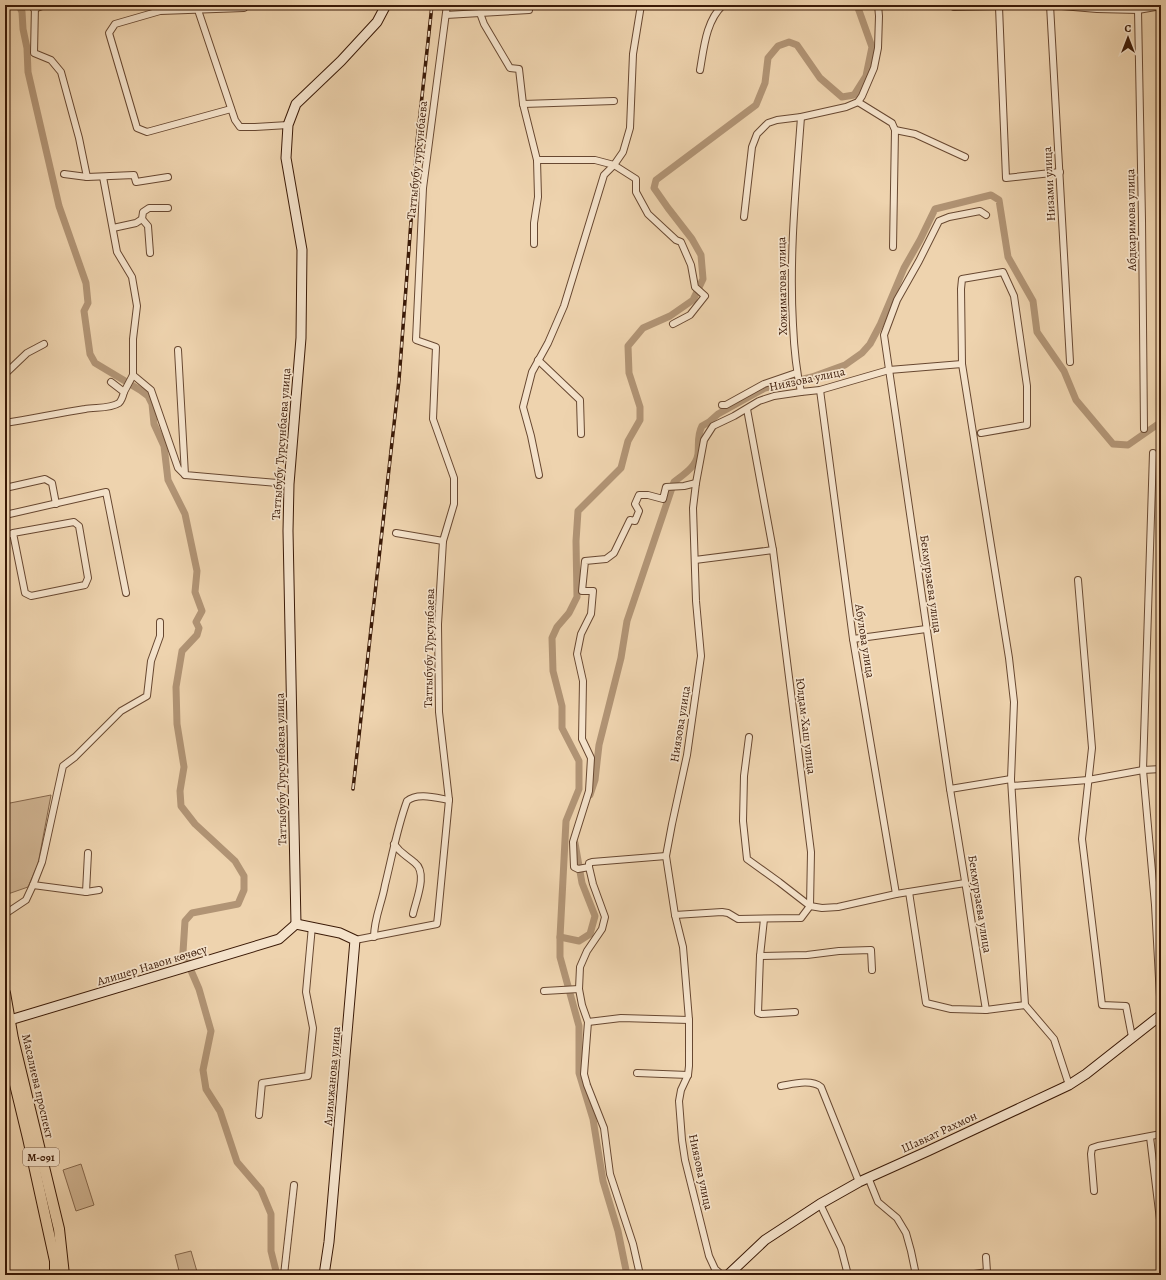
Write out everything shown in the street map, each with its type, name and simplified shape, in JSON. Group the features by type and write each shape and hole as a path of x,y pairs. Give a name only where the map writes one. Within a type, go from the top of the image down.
{"main road":[{"name":"М-091","path":"5,993 8,1020"},
{"name":"Масалиева проспект","path":"8,1020 59,1229 64,1275"},
{"name":"Масалиева проспект","path":"5,1043 55,1260 56,1275"}],"street":[{"path":"45,5 34,6 34,53 51,60 62,72 79,138 87,177"},
{"name":"Таттыбубу Турсунбаева улица","path":"296,924 288,531 289,484 301,338 302,250 286,158 288,125 296,104 341,61 377,22 386,5"},
{"name":"Таттыбубу турсунбаева","path":"417,308 423,188 447,5"},
{"path":"539,475 523,407 532,372 548,343 564,306 604,175 614,165 623,152 630,128 634,54 641,5"},
{"path":"700,70 708,30 715,12 723,5"},
{"path":"744,216 752,147 757,134 768,124 777,120 801,117 846,107 858,102 874,68 878,48 878,5"},
{"path":"954,7 1050,5 1097,9 1138,10 1161,6"},
{"name":"Низами улица","path":"1050,5 1070,362"},
{"path":"999,7 1006,178 1060,172"},
{"path":"231,108 147,132 137,128 108,33 115,24 160,11 244,8"},
{"path":"198,10 235,120 240,127 288,125"},
{"path":"446,15 529,10"},
{"name":"Абдкаримова улица","path":"1138,10 1144,430"},
{"path":"480,12 484,24 510,68 519,69 524,104 537,160 538,198 534,223 534,244"},
{"path":"524,104 614,101"},
{"path":"858,102 892,123 895,130 893,247"},
{"name":"Хожиматова улица","path":"800,389 797,375 791,292 793,215 801,117"},
{"path":"895,130 915,134 965,157"},
{"path":"537,160 595,160 614,165 636,179 636,192 648,214 676,240 681,242 690,265 694,288 706,296 690,315 673,324"},
{"path":"64,174 87,177 134,175 136,182 168,176"},
{"path":"5,423 111,406 118,403 123,398 132,377 133,339 137,306 132,277 117,252 103,176"},
{"path":"112,228 136,223 142,219 143,212 149,208 168,208"},
{"name":"Бекмурзаева улица","path":"986,215 980,211 949,217 939,221 897,300 884,335 950,789 986,1010"},
{"path":"142,219 148,226 150,254"},
{"path":"980,433 1027,425 1027,386 1014,296 1003,272 962,279 962,364 1010,665 1014,702 1011,779 1025,1005 1054,1039 1069,1085"},
{"name":"Таттыбубу Турсунбаева","path":"355,940 437,924 449,800 439,712 438,624 443,541 454,504 454,478 433,419 436,346 416,340 417,308"},
{"path":"5,374 27,353 44,344"},
{"path":"178,350 185,475"},
{"path":"538,360 580,400 581,434"},
{"name":"Ниязова улица","path":"722,1275 715,1269 709,1256 683,1147 679,1101 681,1090 688,1075 689,1020 683,947 666,856 687,755 701,656 696,601 692,508 704,440 713,426 747,409 759,401 774,396 800,389 820,390 889,370 962,364"},
{"path":"722,405 726,405 764,384 797,375"},
{"path":"132,377 151,390 178,468 185,475 289,484"},
{"path":"111,382 126,389"},
{"name":"Абулова улица","path":"820,390 853,639 896,894"},
{"name":"Юлдам-Хаш улица","path":"747,409 772,550 811,852 810,906"},
{"path":"1154,453 1143,770 1155,905 1161,1015"},
{"path":"5,488 45,480 52,483 56,504"},
{"path":"666,856 592,862 583,868 574,867 572,842 589,791 591,758 582,739 583,682 577,654 581,634 591,614 593,591 582,591 585,561 606,559 614,553 630,520 636,520 639,510 636,504 639,495 648,495 663,499 666,486 684,486 696,482"},
{"path":"5,515 106,492 126,593"},
{"path":"5,536 13,533 74,522 79,526 88,578 85,585 31,596 25,593 13,533"},
{"path":"396,533 443,541"},
{"path":"695,560 772,550"},
{"path":"1078,580 1092,748 1082,839 1102,1005 1126,1006 1132,1037"},
{"path":"5,914 26,900 33,885 42,862 63,766 75,757 122,711 147,696 151,661 160,636 160,622"},
{"path":"853,639 926,628"},
{"path":"749,737 744,776 743,821 747,859 810,906 822,908 838,907 896,894 965,883"},
{"path":"1012,786 1088,780 1143,770 1161,769"},
{"path":"950,789 1011,779"},
{"path":"374,937 377,910 385,887 394,844 407,801 416,796 449,800"},
{"path":"394,844 401,853 420,867 422,872 413,914"},
{"path":"86,892 88,853"},
{"path":"583,868 593,884 604,912 602,929 582,959 577,989 588,1022 584,1065 586,1080 604,1128 610,1174 633,1244 640,1275"},
{"path":"33,885 86,892 99,890"},
{"path":"908,892 926,1003 951,1009 986,1010 1025,1005"},
{"path":"676,915 722,912 728,913 738,919 801,918 810,906"},
{"path":"764,919 760,956 758,1013 795,1012"},
{"path":"296,924 312,926 340,933 355,940"},
{"name":"Алишер Навои көчөсү","path":"8,1020 279,939 296,924"},
{"path":"259,1115 262,1084 308,1076 313,1028 306,992 312,926"},
{"name":"Алимжанова улица","path":"324,1275 329,1242 355,940"},
{"path":"760,956 807,955 839,951 871,950 872,970"},
{"path":"544,991 577,989"},
{"name":"Шавкат Рахмон","path":"728,1275 765,1240 820,1204 868,1177 928,1151 1069,1085 1086,1074 1161,1015"},
{"path":"588,1022 621,1018 689,1020"},
{"path":"637,1073 688,1075"},
{"path":"780,1086 811,1083 817,1084 821,1087 859,1182"},
{"path":"1094,1191 1090,1154 1092,1148 1161,1134"},
{"path":"1150,1137 1161,1228"},
{"path":"868,1177 878,1202 897,1218 906,1233 916,1275"},
{"path":"284,1275 294,1185"},
{"path":"820,1204 841,1248 848,1275"},
{"path":"968,1275 986,1272 986,1257"}],"shaded area":[{"path":"51,795 38,864 28,887 5,895 5,804"},
{"path":"81,1164 94,1205 76,1211 63,1170"},
{"path":"191,1251 198,1275 180,1275 175,1255"}],"waterway":[{"path":"19,5 22,12 23,29 27,48 28,72 59,206 86,283 88,303 84,311 90,354 95,363 140,390 148,396 152,404 154,424 164,446 168,480 185,514 197,571 195,592 202,611 196,622 199,628 197,635 182,651 176,687 177,724 184,767 180,791 181,806 195,824 235,861 244,876 244,890 238,904 192,913 185,921 183,952 199,989 211,1031 203,1070 206,1089 220,1111 237,1162 261,1190 271,1214 271,1251 277,1275"},
{"path":"627,1275 618,1231 603,1181 593,1119 579,1073 579,1026 560,957 566,821 579,789 579,761 562,728 562,706 553,671 552,638 557,627 569,613 577,597 576,541 578,511 621,468 628,441 640,420 640,407 629,373 628,346 643,328 670,316 693,300 703,279 701,255 692,239 654,188 656,180 756,105 765,83 768,58 778,46 789,42 797,45 820,78 842,97 854,95 866,76 872,47 857,5"},
{"path":"590,795 595,780 599,745 621,658 627,621 674,482 689,470 697,459 700,429 718,414 765,388 812,377 845,365 862,353 870,344 880,325 904,268 935,209 991,195 999,200 1008,257 1033,301 1037,332 1064,371 1076,400 1113,444 1128,445 1161,422"},
{"path":"560,937 579,941 590,934 595,916 582,883 575,843"}],"railway":[{"path":"353,789 399,380 417,142 432,5"}]}
